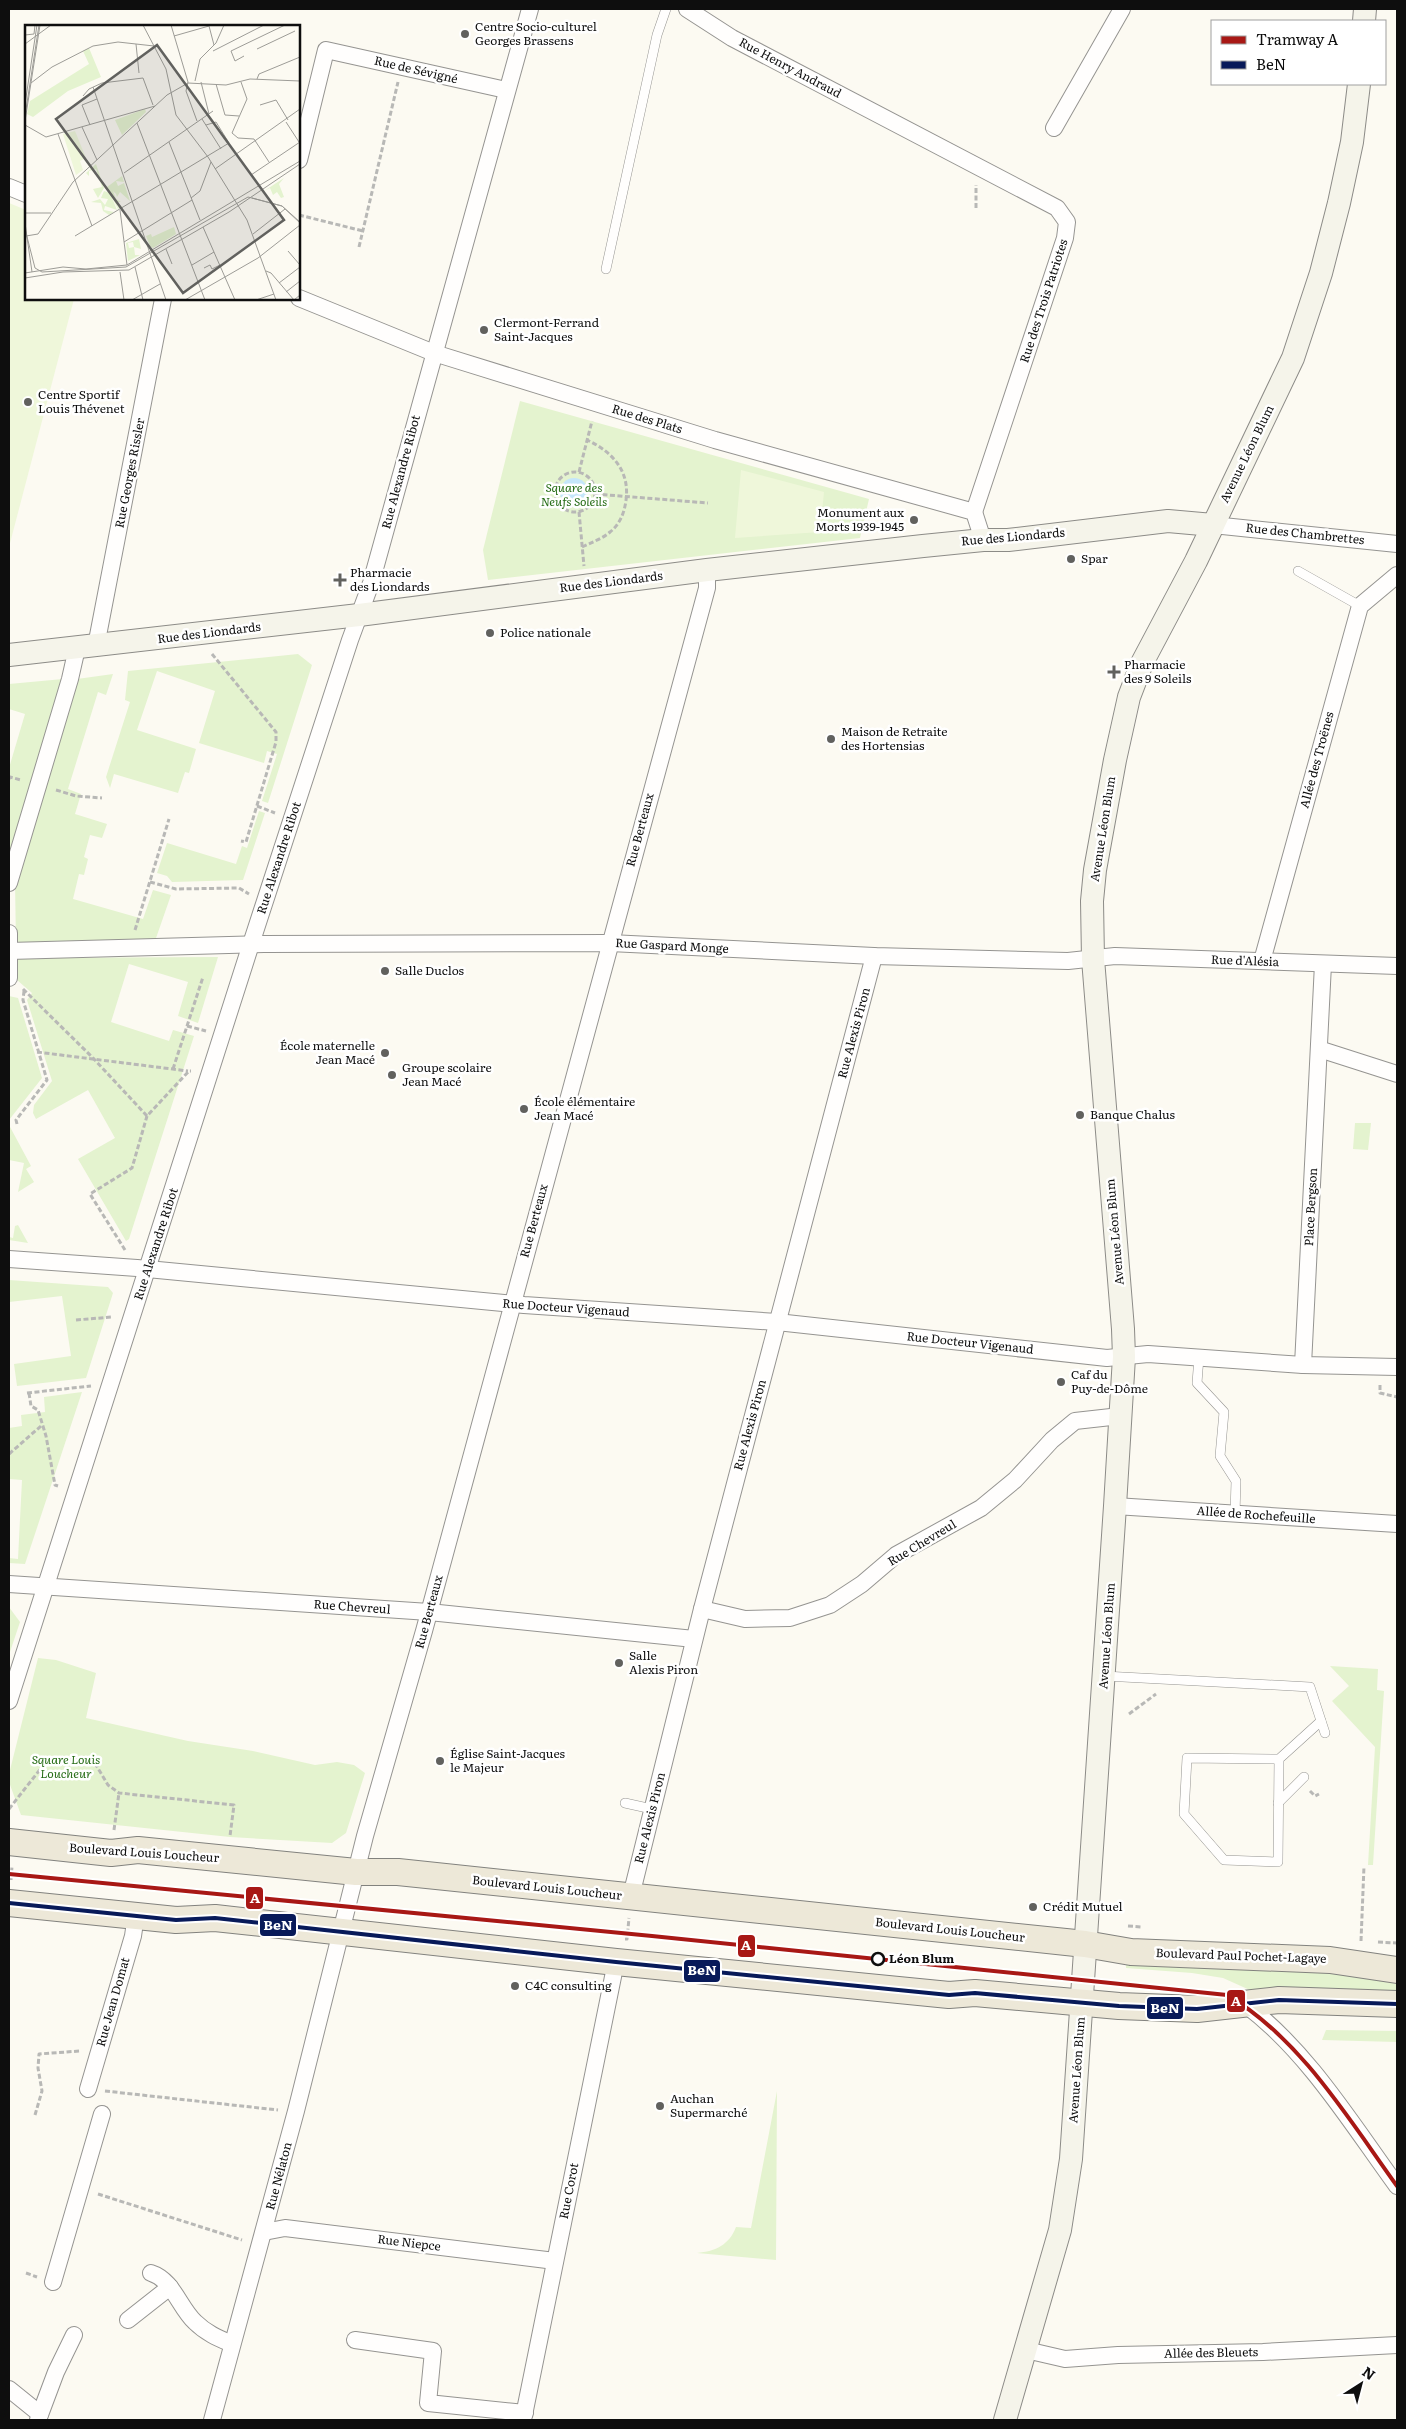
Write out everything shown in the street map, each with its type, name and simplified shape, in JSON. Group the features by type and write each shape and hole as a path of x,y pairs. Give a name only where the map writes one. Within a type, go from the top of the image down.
{"main road":[{"name":"Avenue Léon Blum","path":"1005,2420 1058,2239 1067,2192 1086,1944 1124,1357 1093,958 1092,909 1095,870 1127,705 1142,663 1213,525 1293,358 1318,283 1341,194 1352,142 1359,85"},
{"name":"Rue des Liondards","path":"9,656 359,615 708,570 983,540 1008,540 1168,521 1213,525"},
{"name":"Boulevard Louis Loucheur","path":"9,1842 110,1853 138,1850 356,1872 398,1872 630,1906 1086,1944"},
{"path":"9,1903 176,1920 215,1918 616,1962 949,1994 975,1993 1119,2006 1197,2009 1279,2000 1397,2004"},
{"name":"Boulevard Paul Pochet-Lagaye","path":"1086,1944 1131,1952 1330,1960 1397,1970"}],"street":[{"name":"Rue Alexandre Ribot","path":"9,1701 251,944 371,583 506,90 530,9"},
{"name":"Rue Henry Andraud","path":"687,9 732,38 895,124"},
{"path":"1054,128 1122,9"},
{"name":"Rue de Sévigné","path":"300,156 326,50 506,90"},
{"name":"Rue des Trois Patriotes","path":"895,124 1057,208 1067,222 1065,238 974,512"},
{"path":"9,187 25,194"},
{"name":"Rue des Plats","path":"300,298 434,354 715,440 974,512"},
{"name":"Rue Georges Rissler","path":"9,883 70,679 87,647 163,300"},
{"path":"974,512 983,540"},
{"name":"Rue des Chambrettes","path":"1213,525 1397,544"},
{"name":"Rue Berteaux","path":"341,1931 707,588 708,570"},
{"path":"1360,606 1397,575"},
{"name":"Allée des Troënes","path":"1262,961 1360,606"},
{"path":"9,933 9,978"},
{"name":"Rue Gaspard Monge","path":"10,951 251,944 610,943 874,956 1068,961 1093,958"},
{"name":"Rue Alexis Piron","path":"630,1906 694,1639 874,956"},
{"name":"Rue d'Alésia","path":"1093,958 1108,956 1397,966"},
{"name":"Place Bergson","path":"1303,1365 1323,964"},
{"path":"1319,1049 1397,1074"},
{"name":"Rue Docteur Vigenaud","path":"9,1259 122,1267 511,1304 777,1322 1106,1358 1124,1357"},
{"path":"1124,1357 1148,1354 1303,1365 1397,1368"},
{"name":"Rue Chevreul","path":"702,1609 745,1619 790,1618 830,1605 862,1584 896,1555 981,1508 1015,1480 1052,1440 1075,1421 1120,1416"},
{"name":"Allée de Rochefeuille","path":"1115,1506 1397,1524"},
{"name":"Rue Chevreul","path":"9,1584 44,1588 429,1612 694,1639"},
{"name":"Rue Jean Domat","path":"88,2089 133,1936 136,1915"},
{"name":"Rue Nélaton","path":"212,2420 296,2111 341,1931"},
{"name":"Rue Corot","path":"524,2417 616,1962"},
{"path":"1246,2005 1272,2024 1302,2058 1397,2186"},
{"path":"53,2282 102,2114"},
{"name":"Rue Niepce","path":"262,2239 285,2228 555,2261"},
{"path":"150,2273 160,2276 170,2287 193,2321 208,2333 232,2344"},
{"path":"128,2320 170,2287"},
{"path":"9,2389 39,2417 56,2372 74,2335"},
{"path":"355,2340 432,2351 428,2403 524,2417"},
{"name":"Allée des Bleuets","path":"1026,2350 1065,2359 1118,2355 1263,2352 1397,2345"}],"lane":[{"path":"606,268 657,35 666,9"},
{"path":"1298,571 1360,606"},
{"path":"1198,1357 1197,1383 1224,1412 1220,1456 1236,1481 1236,1514"},
{"path":"1104,1676 1310,1687 1325,1733"},
{"path":"1279,1759 1278,1862 1224,1860 1184,1814 1187,1758 1279,1759 1321,1721"},
{"path":"1278,1803 1304,1777"},
{"path":"625,1803 652,1810"}],"path":[{"path":"360,248 401,67"},
{"path":"300,215 363,231"},
{"path":"579,472 596,404"},
{"path":"582,547 600,539 617,525 627,496 627,484 623,470 601,446 587,440"},
{"path":"572,472 579,472 585,474 593,483 595,494 590,506 579,512 566,510 554,495 557,482 561,477 572,472"},
{"path":"595,494 708,503"},
{"path":"579,512 586,585"},
{"path":"210,652 276,732 276,742 246,842 241,841"},
{"path":"130,948 169,819"},
{"path":"150,882 176,889 239,888 265,903"},
{"path":"173,1069 203,977"},
{"path":"9,978 24,990 93,1058 147,1116"},
{"path":"17,1124 16,1120 47,1080 37,1052 23,1000 24,990"},
{"path":"37,1052 189,1072 211,1072"},
{"path":"122,1267 125,1249 90,1194 132,1168 147,1116 189,1072"},
{"path":"76,1320 133,1315"},
{"path":"75,1493 55,1485 46,1436 41,1426 38,1410 31,1406 28,1393 111,1384"},
{"path":"9,1454 41,1426"},
{"path":"1129,1714 1174,1679"},
{"path":"9,1809 49,1758 93,1760 108,1785 119,1794 234,1805 228,1859"},
{"path":"110,1853 119,1794"},
{"path":"1361,1940 1364,1866"},
{"path":"627,1939 630,1906"},
{"path":"35,2115 42,2091 38,2068 39,2054 100,2049"},
{"path":"88,2089 296,2111"},
{"path":"81,2187 262,2239"}],"green space":[{"name":"Centre Sportif Louis Thévenet","path":"9,203 25,210 25,300 74,300 9,547"},
{"name":"Square des Neufs Soleils","path":"520,401 869,499 860,538 488,580 483,550"},
{"path":"741,470 824,492 820,532 735,538"},
{"path":"298,654 312,665 268,803 262,801 277,754 267,751 264,763 199,743 215,691 157,671 137,730 196,749 189,773 185,772 178,793 114,774 110,788 106,777 130,702 125,700 128,671"},
{"path":"113,674 106,695 98,692 68,789 81,794 75,814 107,824 102,838 90,835 84,857 88,859 84,875 79,874 73,899 143,919 153,890 171,895 155,941 16,945 15,881 77,679"},
{"path":"63,679 9,855 9,768 25,714 9,709 9,684"},
{"path":"259,811 265,813 243,880 172,882 167,876 157,873 167,843 236,864 242,846 247,848"},
{"path":"218,957 198,1023 178,1016 188,982 129,964 111,1022 169,1041 173,1030 194,1036 129,1239 126,1241 78,1159 115,1138 88,1090 36,1119 33,1113 34,1105 52,1081 27,1000 32,993 9,973 15,958"},
{"path":"9,996 18,998 42,1078 9,1120"},
{"path":"1355,1123 1371,1123 1368,1150 1353,1149"},
{"path":"9,1125 31,1166 26,1169 34,1182 18,1192 24,1163 9,1160"},
{"path":"18,1225 28,1243 9,1240 9,1237 13,1238 15,1226"},
{"path":"9,1280 108,1287 113,1293 86,1378 17,1386 14,1364 71,1356 62,1296 9,1302"},
{"path":"82,1392 25,1564 9,1563 9,1558 18,1559 22,1480 9,1479 9,1428 22,1426 21,1415 45,1412 44,1397"},
{"path":"9,1607 20,1622 9,1655"},
{"name":"Square Louis Loucheur","path":"38,1658 56,1660 96,1673 86,1718 188,1741 253,1751 315,1765 337,1762 354,1765 365,1773 346,1833 332,1843 230,1837 21,1815 9,1782 9,1774"},
{"path":"1330,1666 1378,1669 1377,1690 1384,1691 1373,1865 1368,1865 1375,1747 1332,1701 1349,1686"},
{"path":"1126,1963 1343,1974 1397,1984 1397,1994 1252,1991 1223,1978 1192,1973 1126,1968"},
{"path":"1326,2030 1397,2031 1397,2042 1322,2040"},
{"path":"777,2091 776,2260 697,2253 716,2249 726,2243 736,2227 751,2228"}],"water":[{"path":"574,478 584,482 588,492 584,502 574,506 564,502 560,492 564,482"}],"tram line":[{"name":"A","path":"9,1874 652,1936 1227,1995 1277,2033 1300,2056 1341,2107 1397,2186"}],"transit line":[{"name":"BeN","path":"9,1903 176,1920 215,1918 616,1962 949,1995 975,1993 1119,2006 1197,2009 1279,2000 1397,2004"}],"place":[{"name":"Centre Socio-culturel Georges Brassens","path":"465,34"},
{"name":"Clermont-Ferrand Saint-Jacques","path":"484,330"},
{"name":"Centre Sportif Louis Thévenet","path":"28,402"},
{"name":"Monument aux Morts 1939-1945","path":"914,520"},
{"name":"Spar","path":"1071,559"},
{"name":"Pharmacie des Liondards","path":"340,580"},
{"name":"Police nationale","path":"490,633"},
{"name":"Pharmacie des 9 Soleils","path":"1114,672"},
{"name":"Maison de Retraite des Hortensias","path":"831,739"},
{"name":"Salle Duclos","path":"385,971"},
{"name":"École maternelle Jean Macé","path":"385,1053"},
{"name":"Groupe scolaire Jean Macé","path":"392,1075"},
{"name":"École élémentaire Jean Macé","path":"524,1109"},
{"name":"Banque Chalus","path":"1080,1115"},
{"name":"Caf du Puy-de-Dôme","path":"1061,1382"},
{"name":"Salle Alexis Piron","path":"619,1663"},
{"name":"Église Saint-Jacques le Majeur","path":"440,1761"},
{"name":"Crédit Mutuel","path":"1033,1907"},
{"name":"Léon Blum","path":"878,1959"},
{"name":"C4C consulting","path":"515,1986"},
{"name":"Auchan Supermarché","path":"660,2106"}]}
